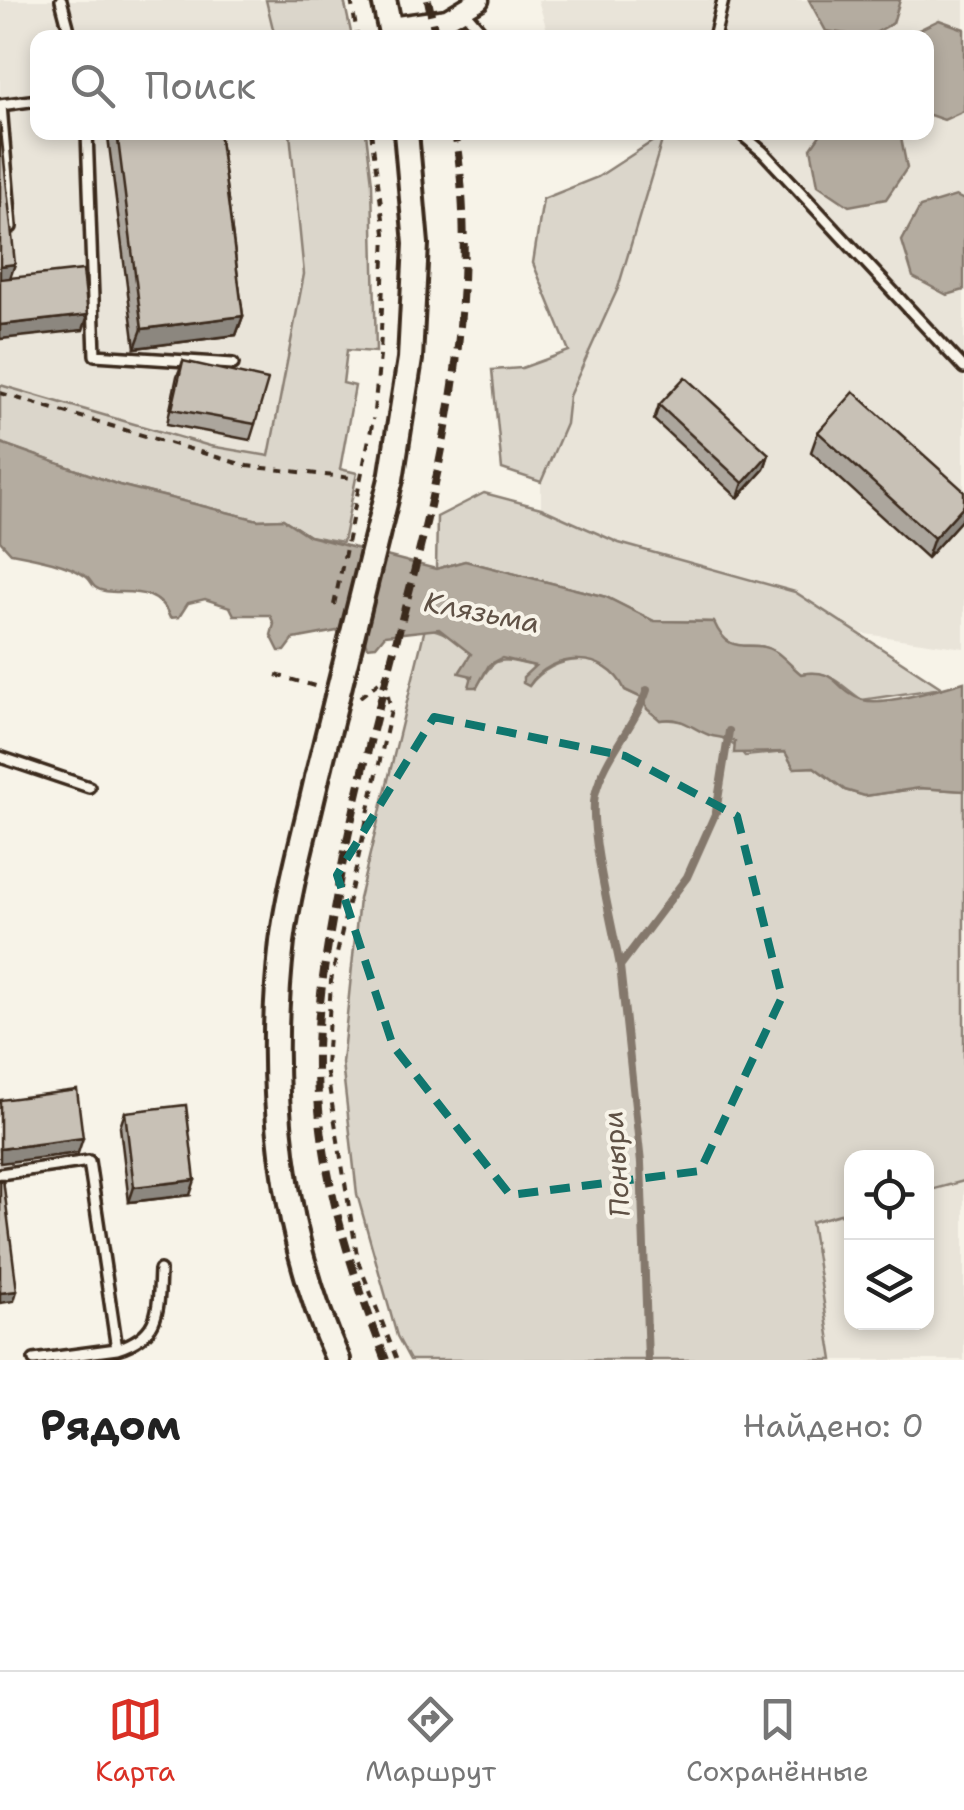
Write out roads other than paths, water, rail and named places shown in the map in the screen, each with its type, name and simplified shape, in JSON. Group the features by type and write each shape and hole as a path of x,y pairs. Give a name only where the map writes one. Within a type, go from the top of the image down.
{"street":[{"path":"384,0 391,30"},
{"path":"397,30 472,6"},
{"path":"338,1360 323,1327 297,1239 280,1144 276,1061 283,938 317,778 391,478 410,358 416,244 407,140"}],"lane":[{"path":"61,0 69,30"},
{"path":"716,30 723,0"},
{"path":"472,6 483,30"},
{"path":"12,240 1,105 30,101"},
{"path":"87,140 95,355 233,364"},
{"path":"749,140 964,368"},
{"path":"0,757 90,788"},
{"path":"0,1174 90,1160 117,1350"},
{"path":"34,1360 117,1350 140,1342 158,1315 160,1270"}],"water":[{"path":"809,0 900,0 893,23 880,30 825,30"},
{"path":"939,20 964,29 964,111 944,120 934,116 934,30 918,30"},
{"path":"816,140 901,140 907,168 886,199 849,206 818,185 811,148"},
{"path":"956,196 964,200 964,290 947,295 913,277 902,241 920,207"},
{"name":"Клязьма","path":"1,443 119,485 258,520 283,519 309,536 436,569 465,561 606,597 654,621 714,622 727,641 767,648 801,674 823,674 863,700 899,699 964,682 964,791 920,788 865,796 845,790 814,767 794,768 785,752 734,753 732,740 709,735 681,721 660,720 647,709 644,699 625,690 617,677 593,662 564,661 539,674 529,686 523,683 523,677 535,666 502,658 489,665 477,687 469,687 472,676 459,673 471,654 439,629 385,635 376,646 367,647 362,633 341,637 337,631 294,639 285,651 279,651 271,635 274,624 270,615 234,615 230,607 205,599 188,603 179,617 170,618 155,598 102,590 69,567 11,553 0,541"}],"waterway":[{"name":"Поныри","path":"620,966 598,853 595,795 605,767 647,690"},
{"name":"Поныри","path":"648,1360 641,1163 620,966 687,877 716,812 729,731"}],"railway":[{"path":"428,0 434,30"},
{"path":"386,1360 348,1253 330,1180 319,1106 318,1023 330,933 357,794 448,419 460,324 464,228 456,140"}]}
